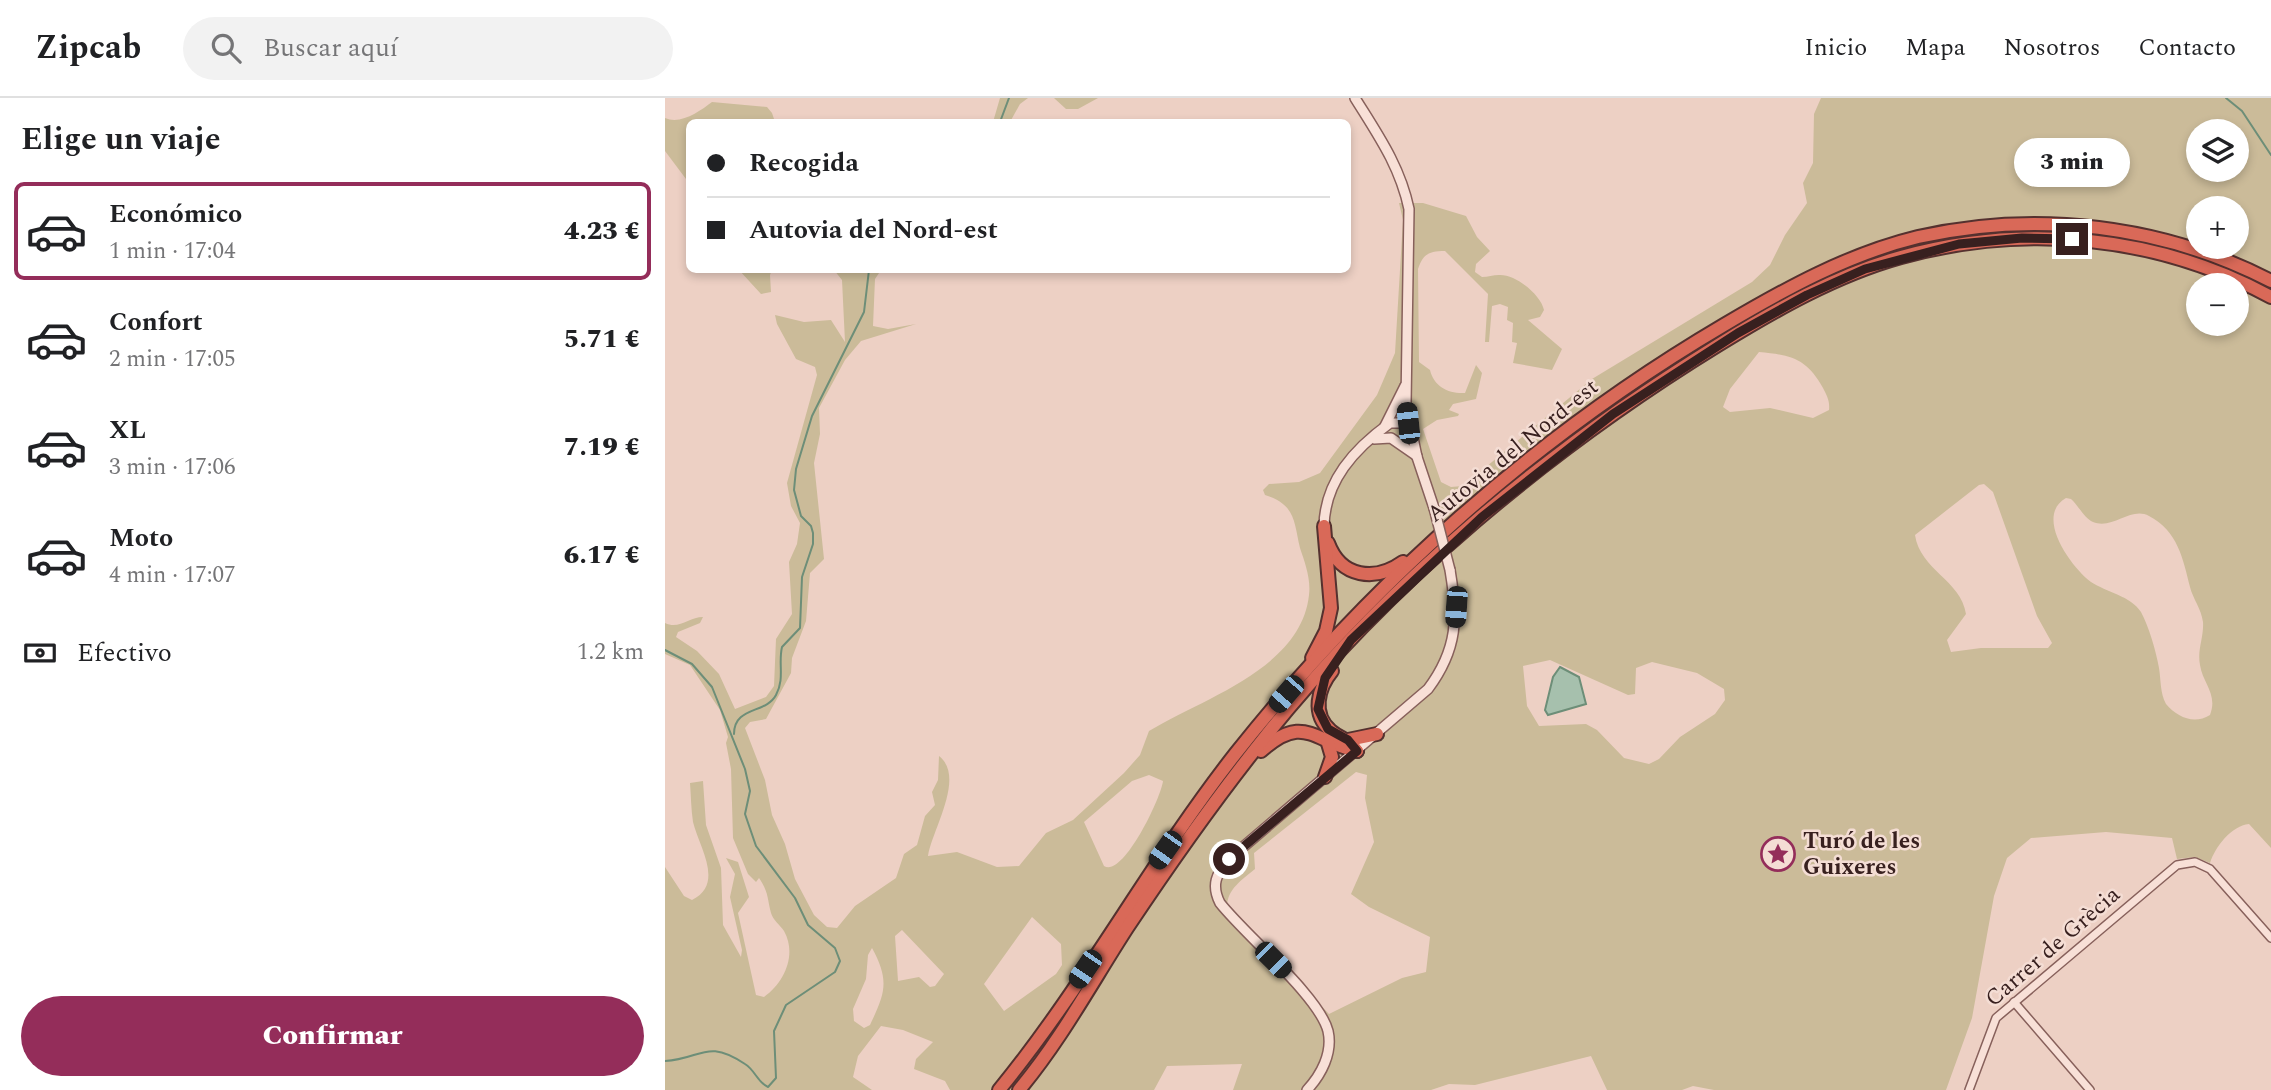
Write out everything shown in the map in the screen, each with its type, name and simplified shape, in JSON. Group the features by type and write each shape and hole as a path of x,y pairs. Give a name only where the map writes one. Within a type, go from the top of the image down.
{"highway":[{"name":"Autovia del Nord-est","path":"999,1090 1036,1042 1195,806 1303,674 1425,550 1549,444 1630,384 1779,293 1849,260 1899,242 1987,226 2083,225 2175,243 2234,264 2271,281"},
{"name":"Autovia del Nord-est","path":"1019,1090 1086,996 1170,865 1246,761 1351,640 1482,517 1613,414 1738,333 1807,295 1865,269 1959,244 2022,238 2072,239 2126,246 2173,257 2220,272 2271,297"},
{"path":"1324,526 1335,558 1344,567 1360,575 1387,572 1425,550"},
{"path":"1303,674 1322,640 1330,616 1324,526"},
{"path":"1351,640 1325,678 1318,699 1324,723 1334,733 1348,740 1357,751"},
{"path":"1246,761 1288,732 1305,730 1357,751"},
{"path":"1348,740 1377,734"},
{"path":"1325,777 1332,757 1327,740"}],"street":[{"path":"1307,1090 1318,1078 1327,1057 1329,1034 1324,1020 1287,975 1230,916 1214,891 1219,870 1428,689 1449,651 1456,607 1450,570 1434,508 1408,423 1405,384 1409,209 1398,168 1355,98"},
{"path":"1324,526 1327,498 1335,480 1347,462 1385,426 1405,384"},
{"path":"1385,426 1394,422 1408,423"},
{"path":"1372,440 1408,423"},
{"path":"1383,437 1404,444 1417,457"},
{"name":"Carrer de Grècia","path":"1969,1090 1996,1018 2177,865 2195,862 2210,869 2271,938"},
{"path":"2014,1002 2090,1090"}],"shaded area":[{"path":"1000,98 1028,98 1020,104 1012,119 994,119"},
{"path":"1054,98 1098,98 1078,109 1066,109"},
{"path":"1821,98 2271,98 2271,848 2249,824 2236,829 2225,838 2210,863 2195,857 2177,859 2172,838 2106,832 2031,838 2007,858 1994,896 1972,1018 1946,1090 1714,1090 1693,1086 1682,1090 1607,1090 1591,1056 1475,1085 1449,1084 1431,1090 1233,1090 1242,1064 1167,1066 1154,1090 950,1090 945,1081 914,1069 916,1059 933,1042 903,1030 881,1026 858,1056 853,1077 872,1090 665,1090 665,867 684,896 692,900 702,893 707,885 708,875 704,853 693,822 690,783 703,781 706,825 721,868 723,925 741,957 742,950 730,897 735,874 726,858 738,862 749,897 738,913 756,995 764,997 778,984 789,958 788,940 772,916 765,888 759,878 756,882 748,874 733,838 731,769 726,743 728,737 720,710 690,665 665,654 665,623 675,625 703,617 700,623 678,632 676,637 697,651 719,674 735,709 766,697 774,686 776,639 792,614 789,562 797,544 800,523 791,506 787,483 817,375 815,367 796,359 775,315 804,322 831,320 845,342 842,280 836,273 879,273 875,279 873,326 888,329 916,324 861,341 845,360 819,408 820,434 814,463 824,559 810,573 806,621 792,658 791,673 766,719 750,722 745,728 765,780 772,815 785,844 795,879 814,915 827,927 837,928 855,906 896,878 904,854 917,845 925,816 935,805 932,792 938,780 939,756 946,765 948,790 928,856 957,852 997,867 1019,866 1046,833 1073,820 1124,773 1140,755 1149,731 1246,678 1269,662 1288,643 1302,621 1309,595 1308,577 1292,516 1283,504 1265,495 1263,490 1269,484 1299,482 1320,473 1377,395 1395,353 1403,220 1399,203 1423,203 1466,216 1477,237 1490,251 1476,264 1475,272 1482,277 1506,276 1527,286 1544,310 1540,317 1528,320 1562,349 1552,370 1513,363 1517,343 1512,342 1513,323 1507,320 1508,307 1500,304 1492,306 1489,342 1485,342 1488,294 1445,251 1431,253 1422,260 1418,269 1419,362 1430,370 1439,385 1453,392 1465,393 1476,365 1482,373 1476,399 1453,404 1449,410 1459,414 1458,416 1437,420 1423,429 1441,482 1451,487 1463,486 1592,379 1752,282 1770,265 1785,235 1807,203 1803,183 1813,163 1814,114","holes":["1759,352 1790,357 1804,365 1823,388 1829,410 1813,418 1770,408 1730,412 1723,407 1730,389","1984,484 1993,492 2037,616 2052,643 2048,648 1981,648 1951,652 1947,640 1966,614 1963,602 1924,557 1915,535 1979,485","2066,498 2071,499 2093,522 2108,523 2142,514 2167,529 2178,547 2202,617 2199,659 2211,695 2210,715 2198,719 2186,718 2175,713 2166,704 2154,647 2141,612 2131,602 2091,582 2074,565 2055,529 2057,506","1550,660 1628,695 1635,694 1636,668 1652,662 1697,673 1724,689 1725,700 1715,714 1680,737 1659,759 1649,764 1624,758 1597,730 1586,724 1539,726 1527,706 1523,666","1356,772 1367,775 1365,798 1374,842 1351,894 1369,907 1430,937 1426,972 1402,978 1329,1014 1227,907 1232,890 1255,869 1254,853","1149,775 1163,781 1156,803 1130,849 1112,866 1104,866 1084,822 1132,781","1032,917 1061,944 1062,965 1056,974 1004,1011 984,984","902,930 944,974 935,986 930,987 919,977 898,981 895,936","872,948 881,969 883,987 870,1025 864,1028 854,1021 853,1009 866,979 868,955"]},
{"path":"712,102 767,107 774,119 686,119 686,179 665,151 665,118 677,120 696,113"},
{"path":"742,273 771,273 771,292 761,294"},
{"path":"1560,667 1579,677 1586,704 1548,715 1545,710 1553,677"}],"waterway":[{"path":"1001,119 1009,98"},
{"path":"2226,98 2242,111 2271,155"},
{"path":"734,734 739,719 765,705 776,695 780,683 782,647 800,628 802,577 813,544 813,533 811,526 801,516 794,490 796,469 812,416 864,312 869,273"},
{"path":"665,650 692,664 712,687 745,769 750,791 745,814 756,846 795,898 808,925 835,948 840,961 835,972 786,1005 774,1031 776,1078 768,1087 748,1067 721,1052 704,1052 665,1061"}],"place":[{"name":"Turó de les Guixeres","path":"1778,854"}],"route":[{"path":"1229,859 1357,751 1348,740 1328,729 1318,709 1318,699 1325,678 1342,657 1351,640 1482,517 1530,476 1613,414 1650,388 1776,311 1865,269 1896,258 1959,244 2022,238 2072,239"}]}
